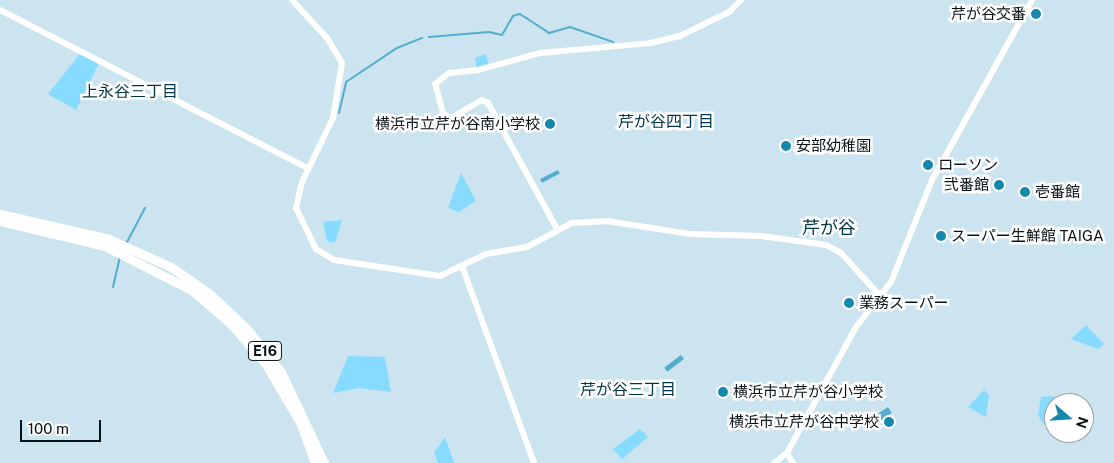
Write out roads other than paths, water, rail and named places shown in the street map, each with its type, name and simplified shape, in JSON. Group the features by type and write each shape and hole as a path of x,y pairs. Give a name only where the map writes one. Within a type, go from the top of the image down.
{"highway":[{"name":"E16","path":"0,214 79,229 169,271 224,306 260,343 295,394 324,463"},
{"name":"E16","path":"0,221 91,241 169,271 219,312 254,348 287,397 315,463"}],"street":[{"path":"292,0 332,44 342,72 333,118 308,168 296,208 307,235 322,254 353,266 404,268 440,276 486,254 527,247 557,228 580,222 607,221 690,234 812,242 841,253 881,297"},
{"path":"557,228 488,103 482,100 451,118 443,114 434,84 449,73 478,70 540,52 651,43 680,36 729,12 741,0"},
{"path":"774,463 787,453 856,327 881,297 932,180 1032,0"},
{"path":"0,10 308,168"},
{"path":"462,266 534,463"},
{"path":"787,453 793,463"}],"waterway":[{"path":"429,37 489,32 502,35 513,16 520,14 549,33 570,27 613,42"},
{"path":"339,113 346,82 397,48 422,38"},
{"path":"126,244 145,208"},
{"path":"113,287 120,257"}],"place":[{"name":"芹が谷交番","path":"1036,14"},
{"name":"横浜市立芹が谷南小学校","path":"550,124"},
{"name":"安部幼稚園","path":"786,146"},
{"name":"ローソン","path":"928,165"},
{"name":"弐番館","path":"999,185"},
{"name":"壱番館","path":"1025,192"},
{"name":"スーパー生鮮館 TAIGA","path":"941,236"},
{"name":"業務スーパー","path":"849,303"},
{"name":"横浜市立芹が谷小学校","path":"723,392"},
{"name":"横浜市立芹が谷中学校","path":"889,422"}],"district":[{"name":"上永谷三丁目","path":"130,92"},
{"name":"芹が谷四丁目","path":"666,122"},
{"name":"芹が谷","path":"829,228"},
{"name":"芹が谷三丁目","path":"628,390"}]}
